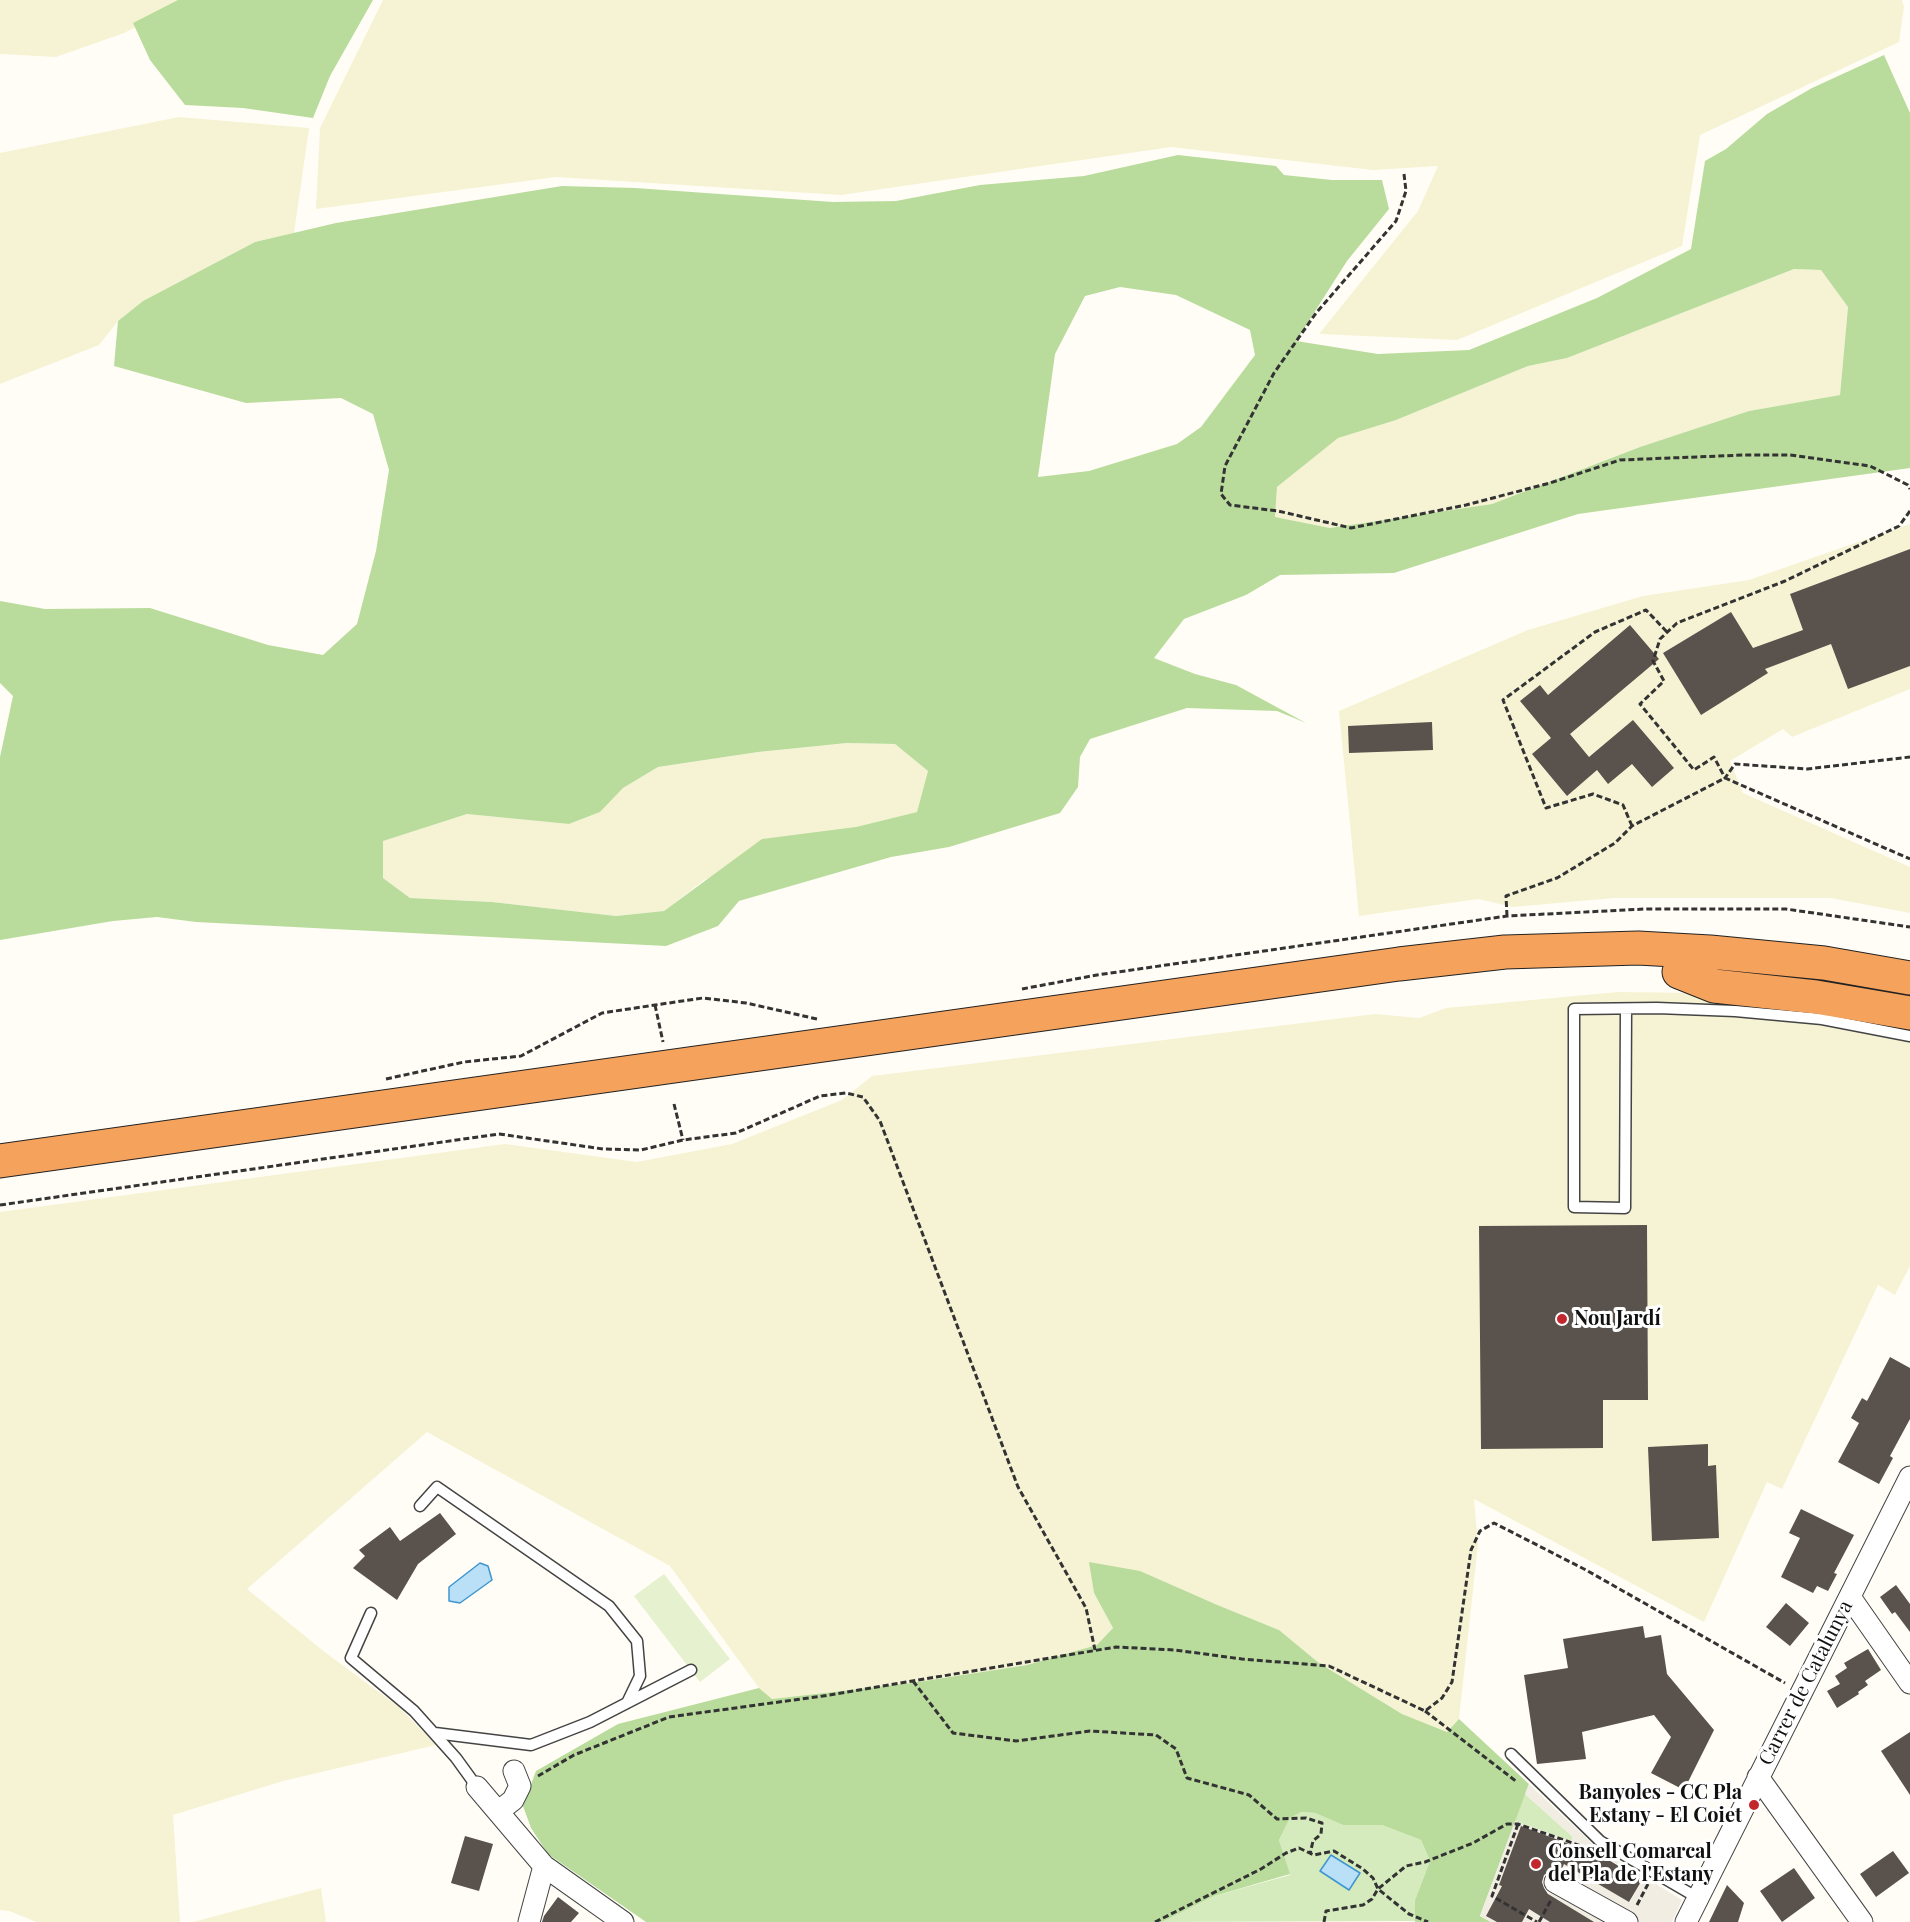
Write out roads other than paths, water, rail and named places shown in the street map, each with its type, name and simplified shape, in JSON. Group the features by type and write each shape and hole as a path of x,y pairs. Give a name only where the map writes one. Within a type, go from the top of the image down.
{"highway":[{"path":"1682,961 1716,944 1910,958"},
{"path":"0,1161 1430,960 1505,952 1638,948 1682,961 1910,999"},
{"path":"1682,961 1714,986 1816,997 1910,1013"},
{"path":"0,1182 1432,980 1518,972 1627,969 1682,961 1824,963 1910,978"}],"street":[{"name":"Carrer de Catalunya","path":"1686,1922 1910,1477"},
{"path":"1850,1597 1910,1683"},
{"path":"1758,1777 1862,1922"},
{"path":"499,1810 513,1800 517,1778"},
{"path":"477,1787 499,1810 544,1866 623,1922"},
{"path":"529,1922 544,1866"},
{"path":"1555,1881 1627,1922"}],"lane":[{"path":"1626,1009 1625,1208 1574,1207 1574,1010 1626,1009 1735,1011 1822,1019 1910,1036"},
{"path":"420,1506 437,1487 609,1606 637,1641 640,1676 627,1703"},
{"path":"371,1613 351,1658 414,1711 456,1758 477,1787"},
{"path":"435,1733 531,1745 590,1722 692,1670"},
{"path":"1511,1754 1600,1841 1698,1898"}],"water":[{"path":"480,1563 488,1566 492,1580 460,1603 449,1601 449,1587"},
{"path":"1331,1855 1360,1873 1349,1890 1320,1871"}],"place":[{"name":"Nou Jardí","path":"1562,1319"},
{"name":"Banyoles - CC Pla Estany - El Coiet","path":"1754,1805"},
{"name":"Consell Comarcal del Pla de l'Estany","path":"1536,1864"}]}
